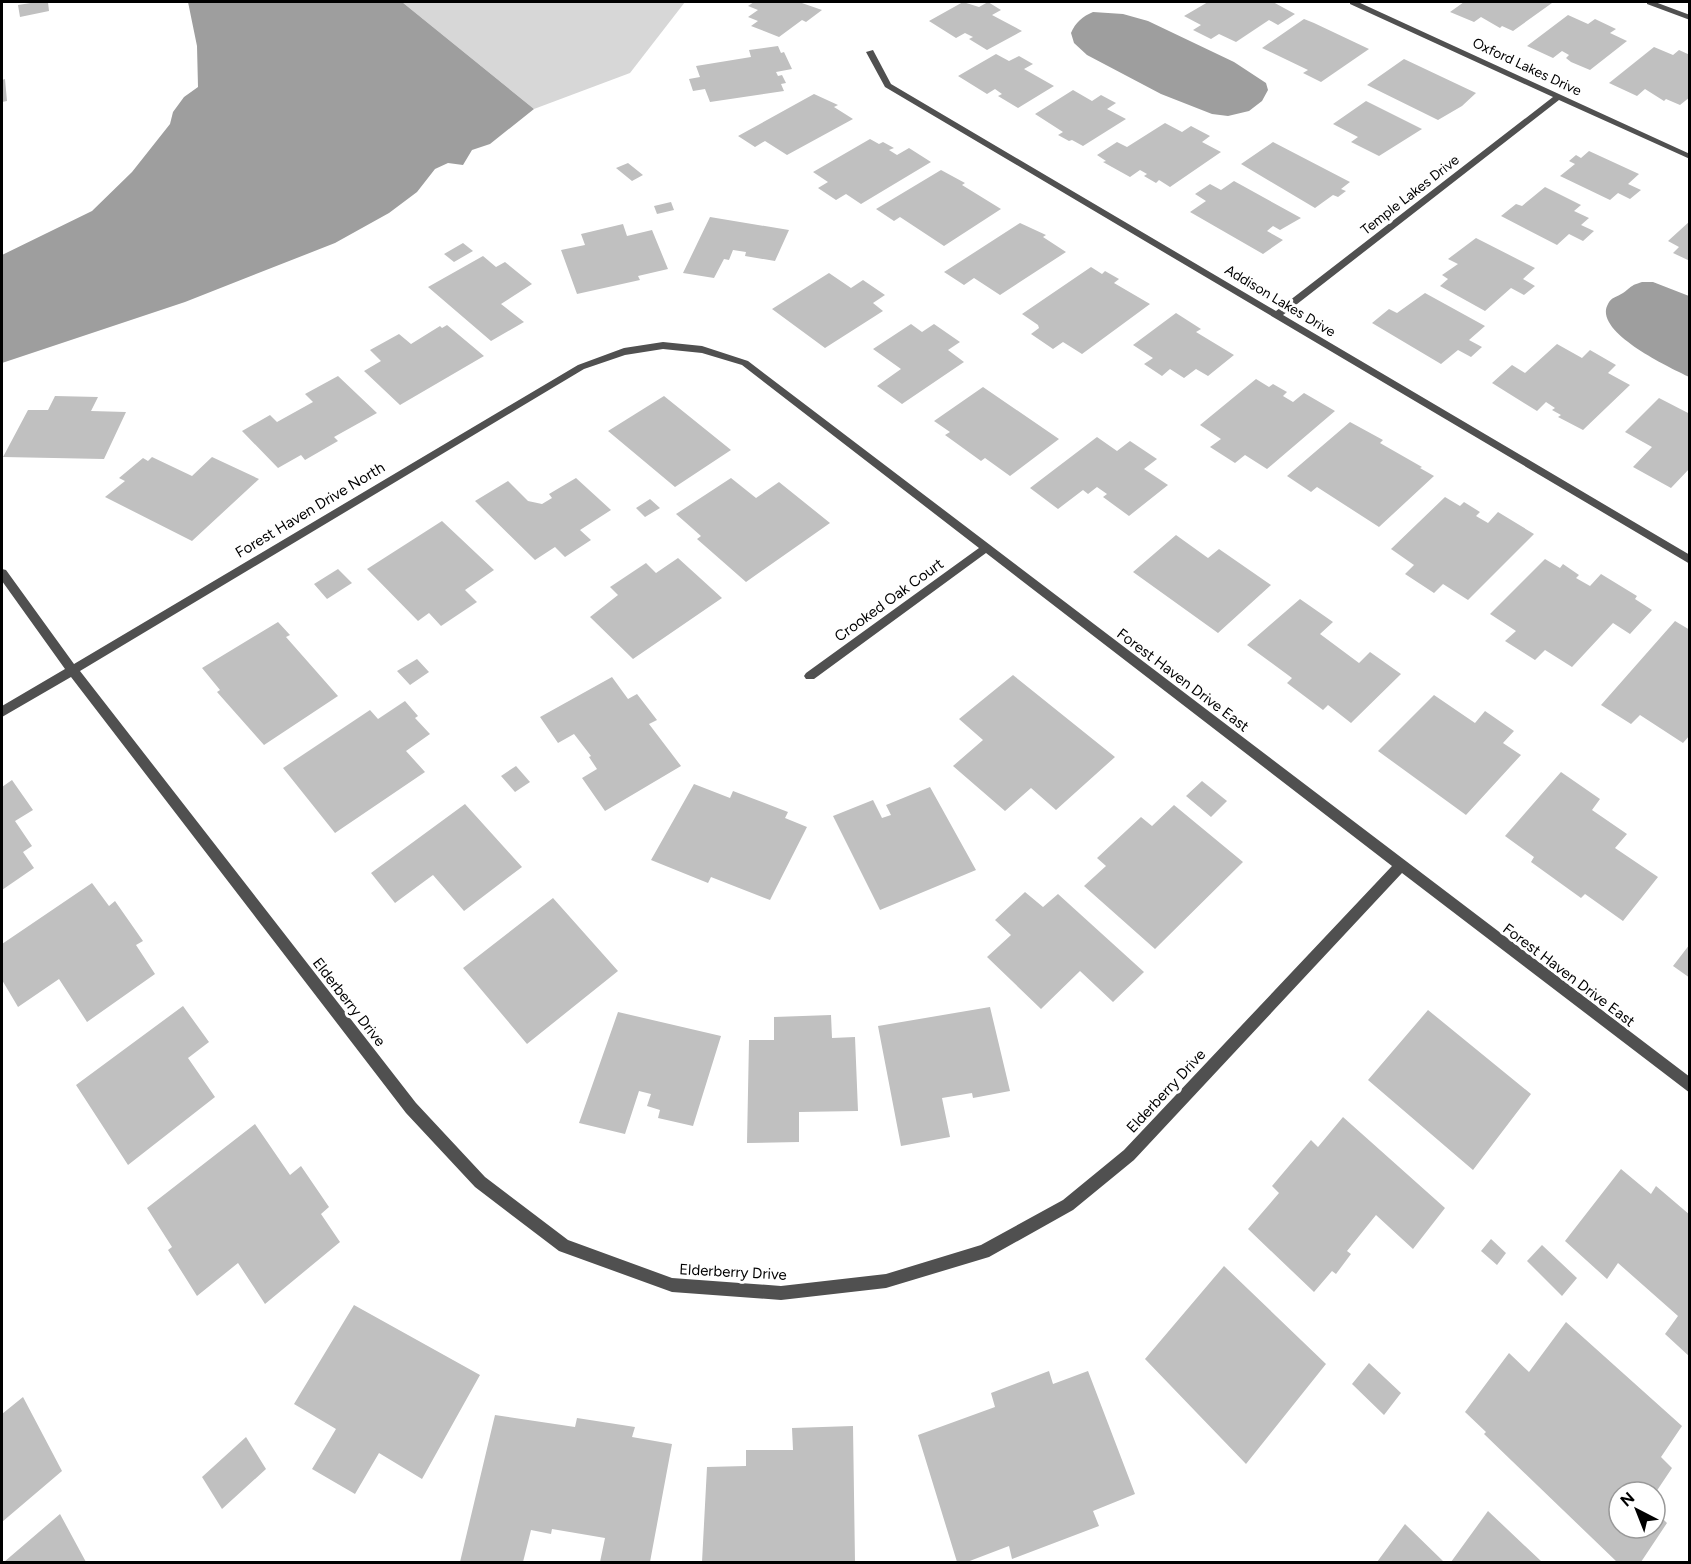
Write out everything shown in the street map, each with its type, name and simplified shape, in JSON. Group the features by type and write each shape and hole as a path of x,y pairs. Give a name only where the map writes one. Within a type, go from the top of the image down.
{"street":[{"name":"Oxford Lakes Drive","path":"1353,2 1689,157"},
{"path":"1650,2 1689,18"},
{"name":"Addison Lakes Drive","path":"870,52 888,85 1689,560"},
{"name":"Temple Lakes Drive","path":"1277,315 1559,96"},
{"name":"Forest Haven Drive East","path":"640,348 666,344 694,346 745,363 1689,1086"},
{"name":"Forest Haven Drive North","path":"2,712 581,367 609,355 640,348"},
{"name":"Crooked Oak Court","path":"810,676 986,548"},
{"name":"Elderberry Drive","path":"2,573 72,670 411,1108 480,1182 564,1246 672,1285 781,1293 886,1281 984,1252 1068,1206 1128,1155 1400,866"}],"shaded area":[{"path":"188,2 402,2 534,109 490,144 472,150 463,165 448,163 435,169 417,192 389,213 335,243 185,302 2,363 2,255 92,211 132,172 170,124 173,112 184,97 198,87 197,46"},
{"path":"402,2 685,2 630,73 534,109"},
{"path":"1093,12 1123,14 1148,21 1234,62 1266,83 1268,90 1262,101 1249,111 1228,116 1212,114 1161,94 1087,55 1074,43 1071,33 1075,26"},
{"path":"1642,282 1653,282 1689,296 1689,377 1636,348 1611,326 1606,315 1609,302 1612,298"}],"building":[{"path":"48,2 49,11 20,17 18,5"},
{"path":"754,2 799,2 822,10 806,22 802,20 779,37 751,26 758,21 748,17 758,10 748,6"},
{"path":"963,2 979,7 988,2 1001,10 992,15 1022,31 987,50 969,39 973,37 965,33 956,38 929,21"},
{"path":"1208,2 1273,2 1295,14 1278,25 1269,20 1236,42 1219,34 1211,39 1193,30 1201,25 1184,16"},
{"path":"1464,2 1552,3 1513,31 1502,26 1500,28 1481,17 1474,22 1450,12"},
{"path":"1568,15 1588,24 1595,19 1616,29 1610,33 1627,41 1590,70 1571,62 1566,58 1569,55 1562,51 1553,58 1527,46"},
{"path":"1304,19 1369,49 1321,82 1303,73 1308,70 1262,48"},
{"path":"778,46 781,53 784,52 792,69 776,72 778,76 782,75 786,83 781,84 784,91 710,102 705,89 693,91 689,79 700,77 696,66 751,57 749,50"},
{"path":"1654,47 1673,55 1679,50 1690,55 1690,97 1680,105 1666,99 1664,101 1645,89 1637,96 1609,83"},
{"path":"996,54 1009,61 1019,56 1033,64 1024,69 1054,86 1018,108 998,96 1002,94 995,89 987,94 958,76"},
{"path":"1404,59 1476,93 1462,106 1438,120 1367,85"},
{"path":"5,79 7,101 2,102 2,80"},
{"path":"1073,90 1092,101 1101,95 1116,103 1107,109 1126,119 1083,146 1058,135 1063,132 1035,114"},
{"path":"814,94 838,105 834,107 853,119 787,155 765,141 755,147 738,136"},
{"path":"1366,101 1422,129 1379,156 1351,142 1358,137 1333,124"},
{"path":"1165,123 1182,132 1191,126 1210,136 1202,142 1221,152 1170,187 1159,180 1156,183 1144,176 1147,174 1140,170 1130,177 1103,162 1106,161 1097,155 1117,142 1127,147"},
{"path":"870,139 894,148 889,150 897,155 909,148 931,162 861,204 846,194 836,200 818,188 828,182 813,172"},
{"path":"1273,142 1350,182 1341,189 1346,191 1338,197 1333,195 1315,208 1241,164"},
{"path":"1589,151 1639,174 1628,184 1641,190 1630,199 1618,193 1610,200 1560,176 1575,164 1569,161 1576,155 1581,158"},
{"path":"628,163 643,175 632,181 616,168"},
{"path":"941,170 965,183 962,185 1001,209 944,246 900,217 894,221 876,209"},
{"path":"1234,181 1301,218 1280,230 1273,226 1267,231 1283,240 1263,254 1190,212 1206,201 1195,194 1210,184 1221,190"},
{"path":"1545,187 1581,205 1574,211 1589,218 1581,225 1594,231 1583,241 1569,234 1557,245 1501,216 1516,204 1522,206"},
{"path":"671,202 674,210 657,214 654,206"},
{"path":"710,217 789,230 775,261 745,256 746,252 733,250 729,260 724,259 714,278 683,273"},
{"path":"1690,221 1690,261 1673,253 1679,247 1668,241"},
{"path":"1020,223 1046,235 1043,237 1066,252 1000,295 974,278 964,285 944,272"},
{"path":"623,224 627,236 652,230 668,269 638,276 640,280 577,294 561,250 585,245 581,234"},
{"path":"1476,238 1535,268 1523,279 1535,286 1524,295 1511,288 1485,311 1440,286 1448,279 1442,275 1458,264 1448,259"},
{"path":"463,243 473,251 454,262 444,254"},
{"path":"483,256 496,267 505,262 532,284 501,304 524,322 491,341 428,287"},
{"path":"1091,267 1102,274 1105,271 1119,279 1114,283 1150,304 1082,354 1063,342 1053,349 1031,334 1039,328 1038,325 1022,314"},
{"path":"829,273 851,288 863,280 885,295 873,303 883,311 825,348 772,309"},
{"path":"1425,293 1485,326 1469,340 1482,347 1471,357 1458,350 1441,364 1372,323 1389,309 1397,313"},
{"path":"1176,313 1201,329 1196,332 1234,355 1208,376 1196,369 1184,378 1170,369 1162,376 1144,364 1153,358 1133,345"},
{"path":"911,324 922,332 934,324 960,342 948,350 964,362 902,404 877,386 901,369 873,349"},
{"path":"447,325 484,356 400,405 364,371 381,361 370,350 399,334 411,344 440,326 442,328"},
{"path":"1557,344 1582,358 1590,350 1616,365 1608,373 1630,385 1583,430 1558,417 1561,415 1552,410 1555,408 1546,402 1537,411 1492,383 1512,365 1525,373"},
{"path":"338,376 377,413 334,437 338,441 305,460 301,455 278,468 242,431 270,415 277,422 313,402 305,394"},
{"path":"1256,379 1269,387 1273,384 1287,392 1283,396 1293,402 1304,393 1335,411 1267,469 1245,455 1235,463 1210,447 1221,439 1200,425"},
{"path":"983,387 1059,439 1010,476 985,458 981,461 945,435 950,432 934,421"},
{"path":"55,396 98,397 91,411 126,412 104,459 3,457 28,410 48,410"},
{"path":"664,396 731,450 675,487 608,431"},
{"path":"1659,398 1690,414 1690,468 1671,488 1633,467 1652,447 1625,432"},
{"path":"1350,422 1383,440 1380,443 1434,476 1379,527 1317,487 1311,492 1287,476"},
{"path":"1097,437 1117,451 1130,441 1157,459 1144,469 1168,485 1129,516 1103,497 1107,494 1097,487 1088,494 1083,490 1058,509 1030,488"},
{"path":"152,457 192,476 212,457 259,479 192,541 105,497 125,481 119,478 143,458 148,461"},
{"path":"576,478 611,510 580,530 591,540 565,557 555,547 535,560 475,501 508,481 528,501 542,504 552,498 549,494"},
{"path":"731,478 756,498 779,482 830,523 746,582 697,539 701,536 676,514"},
{"path":"1445,497 1460,506 1464,502 1480,512 1476,516 1488,523 1498,512 1534,534 1468,600 1443,584 1434,593 1405,574 1414,565 1391,549"},
{"path":"650,499 660,508 645,517 636,508"},
{"path":"442,521 494,570 465,590 477,602 441,626 429,613 418,621 367,569"},
{"path":"1176,535 1208,558 1219,549 1271,585 1218,633 1133,572"},
{"path":"678,558 722,598 633,659 590,617 618,595 610,587 646,563 656,573"},
{"path":"1545,559 1560,568 1563,564 1579,575 1576,578 1590,586 1601,574 1637,596 1635,599 1652,610 1630,634 1613,623 1572,667 1545,650 1535,660 1505,641 1516,631 1490,614"},
{"path":"338,569 352,583 327,599 314,584"},
{"path":"1300,599 1333,622 1320,634 1359,663 1370,652 1401,674 1351,723 1328,705 1323,710 1287,683 1292,678 1247,645"},
{"path":"1675,621 1690,630 1690,735 1683,743 1640,715 1631,724 1601,705"},
{"path":"278,622 290,635 286,637 338,696 264,745 217,692 220,690 202,668"},
{"path":"417,659 429,672 410,685 397,671"},
{"path":"1013,675 1115,757 1056,810 1031,788 1005,811 953,766 983,740 959,719"},
{"path":"612,677 628,699 637,694 657,720 649,724 681,766 605,811 582,778 597,769 589,757 591,756 574,734 558,743 540,717"},
{"path":"1434,695 1475,723 1485,711 1514,731 1503,743 1521,755 1466,815 1378,751"},
{"path":"405,701 418,716 415,718 430,734 406,751 425,772 335,833 283,768 370,710 378,719"},
{"path":"516,766 530,782 515,792 501,776"},
{"path":"1561,772 1600,799 1592,810 1627,834 1615,848 1658,877 1623,921 1585,894 1581,898 1531,862 1534,857 1505,836"},
{"path":"12,780 33,810 15,821 32,846 23,852 34,868 2,890 2,787"},
{"path":"1202,781 1227,801 1211,817 1186,796"},
{"path":"694,784 730,798 733,791 788,812 785,818 807,827 770,900 711,877 708,883 651,860"},
{"path":"930,787 976,870 880,910 833,816 873,800 882,818 891,815 886,805"},
{"path":"465,804 522,867 464,911 433,875 395,903 371,873"},
{"path":"1174,805 1243,862 1155,949 1084,886 1106,866 1097,858 1141,817 1152,826"},
{"path":"92,883 109,906 115,901 143,941 136,945 155,974 87,1022 59,979 18,1007 2,980 2,944"},
{"path":"1025,892 1043,907 1058,894 1144,972 1113,1002 1080,971 1041,1009 987,957 1011,935 995,920"},
{"path":"553,898 618,971 527,1044 463,968"},
{"path":"1690,944 1690,978 1673,966"},
{"path":"183,1006 209,1042 188,1058 215,1097 128,1165 76,1085"},
{"path":"990,1007 1010,1091 973,1098 972,1093 942,1098 950,1137 901,1146 878,1026"},
{"path":"1428,1010 1531,1094 1473,1170 1368,1080"},
{"path":"618,1012 721,1036 693,1126 658,1118 660,1110 647,1106 651,1094 639,1091 625,1134 579,1123"},
{"path":"831,1015 832,1038 855,1037 858,1111 799,1112 799,1142 747,1143 749,1040 774,1040 774,1017"},
{"path":"1343,1117 1445,1208 1413,1249 1376,1215 1347,1251 1351,1254 1336,1274 1332,1271 1314,1292 1248,1229 1279,1193 1272,1186 1311,1140 1318,1147"},
{"path":"255,1124 290,1175 301,1166 329,1207 321,1214 340,1242 265,1304 238,1263 197,1296 168,1250 172,1247 147,1208"},
{"path":"1621,1169 1651,1194 1656,1186 1690,1215 1690,1357 1665,1334 1678,1316 1618,1263 1607,1279 1565,1241"},
{"path":"1491,1239 1506,1253 1497,1265 1481,1251"},
{"path":"1542,1245 1577,1278 1562,1296 1527,1261"},
{"path":"1224,1266 1326,1364 1246,1464 1145,1359"},
{"path":"354,1305 480,1375 422,1479 379,1453 355,1494 312,1469 336,1429 294,1404"},
{"path":"1566,1322 1682,1426 1661,1457 1672,1468 1664,1480 1607,1480 1607,1540 1656,1540 1641,1562 1617,1562 1484,1434 1486,1432 1465,1412 1509,1353 1529,1372"},
{"path":"1369,1363 1401,1393 1384,1415 1352,1384"},
{"path":"1049,1371 1053,1384 1088,1371 1135,1494 1093,1511 1099,1526 1012,1559 1009,1546 967,1562 957,1562 918,1435 995,1407 991,1393"},
{"path":"23,1397 62,1471 2,1522 2,1414"},
{"path":"495,1415 575,1427 577,1418 635,1427 632,1437 672,1444 650,1562 600,1562 605,1538 552,1529 551,1534 531,1530 523,1562 460,1562"},
{"path":"853,1426 855,1562 702,1562 707,1467 746,1466 746,1450 793,1450 792,1428"},
{"path":"246,1437 266,1469 222,1509 202,1477"},
{"path":"1488,1511 1542,1562 1451,1562"},
{"path":"60,1514 86,1562 4,1562"},
{"path":"1405,1524 1444,1562 1377,1562"}]}
